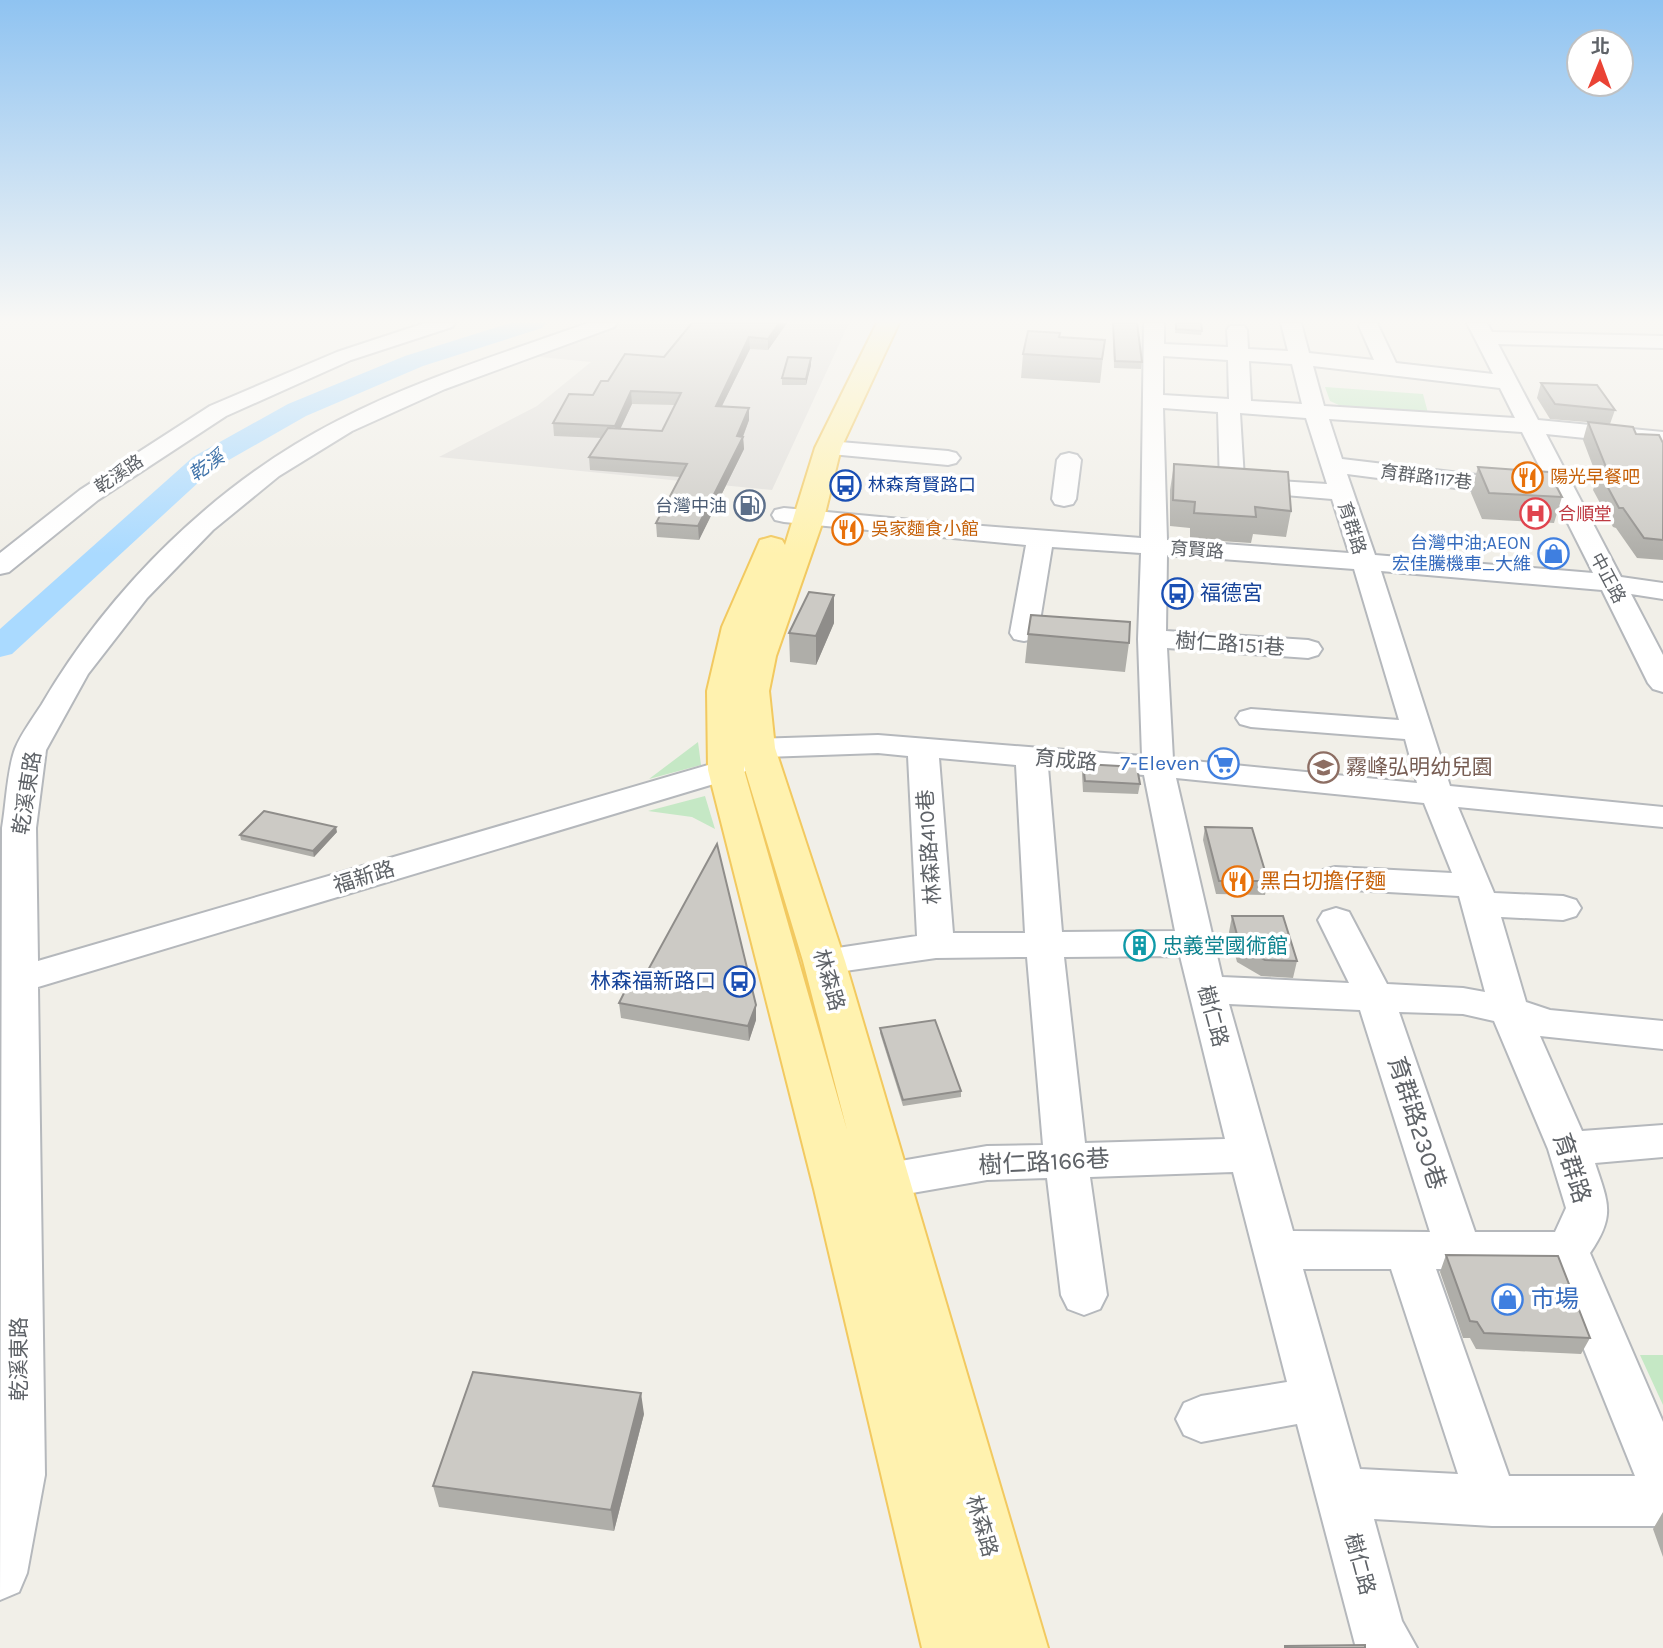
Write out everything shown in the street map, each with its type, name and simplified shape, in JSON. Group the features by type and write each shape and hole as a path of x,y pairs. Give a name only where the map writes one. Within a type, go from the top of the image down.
{"main road":[{"name":"林森路","path":"840,400 797,516 759,656 742,759 863,1185 1016,1648"},
{"name":"林森路","path":"797,516 851,400"},
{"name":"林森路","path":"742,759 824,961 863,1185 954,1648"}],"street":[{"name":"乾溪路","path":"0,566 89,495 218,411 243,400"},
{"name":"乾溪東路","path":"0,1573 20,1475 6,983 19,828 30,750 75,672 137,592 223,509 271,471 344,426 402,400"},
{"path":"1232,485 1235,400"},
{"name":"育群路","path":"1312,400 1384,620 1437,795 1476,895 1509,1010 1569,1149 1588,1208 1579,1234 1567,1251"},
{"name":"中正路","path":"1515,400 1663,683"},
{"path":"1152,401 1529,426 1663,439"},
{"name":"樹仁路","path":"1152,401 1168,480 1154,547 1152,639 1158,768 1206,990 1379,1636 1389,1648"},
{"path":"828,448 948,458"},
{"path":"1064,499 1069,460"},
{"name":"育群路117巷","path":"1206,483 1232,485 1336,478 1562,489"},
{"name":"育賢路","path":"797,516 1040,540 1363,561 1611,583 1663,592"},
{"path":"1024,633 1040,540"},
{"name":"樹仁路151巷","path":"1152,639 1308,649"},
{"path":"1251,718 1416,731"},
{"name":"育成路","path":"742,759 878,744 1663,817"},
{"name":"林森路410巷","path":"923,748 936,946"},
{"path":"1031,757 1043,945 1064,1159 1084,1295"},
{"name":"福新路","path":"6,983 742,759"},
{"path":"1335,878 1563,908"},
{"name":"育群路230巷","path":"1336,920 1375,997 1458,1249"},
{"path":"824,961 936,946 1195,943"},
{"path":"1206,990 1463,1001 1509,1010 1546,1024 1663,1035"},
{"path":"1569,1149 1663,1141"},
{"name":"樹仁路166巷","path":"863,1185 987,1163 1251,1155"},
{"path":"1407,1249 1492,1501"},
{"path":"1275,1250 1567,1251 1663,1482"},
{"path":"1200,1419 1314,1399"},
{"path":"1342,1493 1492,1501 1663,1501"}],"shaded area":[{"path":"544,400 814,400 772,490 439,457"}],"green space":[{"path":"1425,400 1428,413 1341,406 1330,401"},
{"path":"698,742 701,765 649,779"},
{"path":"705,796 715,829 692,817 648,811"},
{"path":"1640,1355 1663,1355 1663,1405"}],"building":[{"path":"566,400 627,400 615,426 553,423"},
{"path":"678,400 719,400 716,406 749,408 737,436 743,437 698,526 656,523 687,464 589,457 608,428 662,431"},
{"path":"1552,400 1608,400 1615,410 1555,404"},
{"path":"1588,422 1633,427 1636,434 1659,435 1663,443 1663,540 1644,538 1623,508 1619,508 1599,471 1608,472"},
{"path":"1174,464 1288,472 1291,511 1255,507 1256,517 1194,513 1195,502 1173,500"},
{"path":"1478,467 1549,472 1562,497 1489,493"},
{"path":"809,592 834,595 816,636 789,633"},
{"path":"1031,615 1130,622 1129,643 1028,634"},
{"path":"1083,764 1137,767 1140,784 1085,781"},
{"path":"264,811 336,827 313,851 240,835"},
{"path":"1205,827 1252,828 1268,881 1219,881"},
{"path":"717,844 756,1005 748,1026 619,1003 630,981 641,983"},
{"path":"1232,916 1283,916 1297,961 1265,960 1240,946"},
{"path":"935,1020 961,1091 903,1100 880,1028"},
{"name":"市場","path":"1446,1255 1558,1256 1590,1338 1484,1333 1477,1322 1470,1321"},
{"path":"473,1372 641,1393 611,1510 433,1486"},
{"path":"1365,1645 1365,1648 1285,1648 1285,1646"}],"waterway":[{"name":"乾溪","path":"0,647 203,463 297,410 321,400"}],"place":[{"name":"陽光早餐吧","path":"1527,477"},
{"name":"林森育賢路口","path":"845,485"},
{"name":"台灣中油","path":"750,506"},
{"name":"合順堂","path":"1535,514"},
{"name":"吳家麵食小館","path":"848,529"},
{"name":"台灣中油;AEON 宏佳騰機車_大維","path":"1554,553"},
{"name":"福德宮","path":"1177,593"},
{"name":"7-Eleven","path":"1223,763"},
{"name":"霧峰弘明幼兒園","path":"1323,767"},
{"name":"黑白切擔仔麵","path":"1237,881"},
{"name":"忠義堂國術館","path":"1139,946"},
{"name":"林森福新路口","path":"739,981"},
{"name":"市場","path":"1508,1299"}]}
